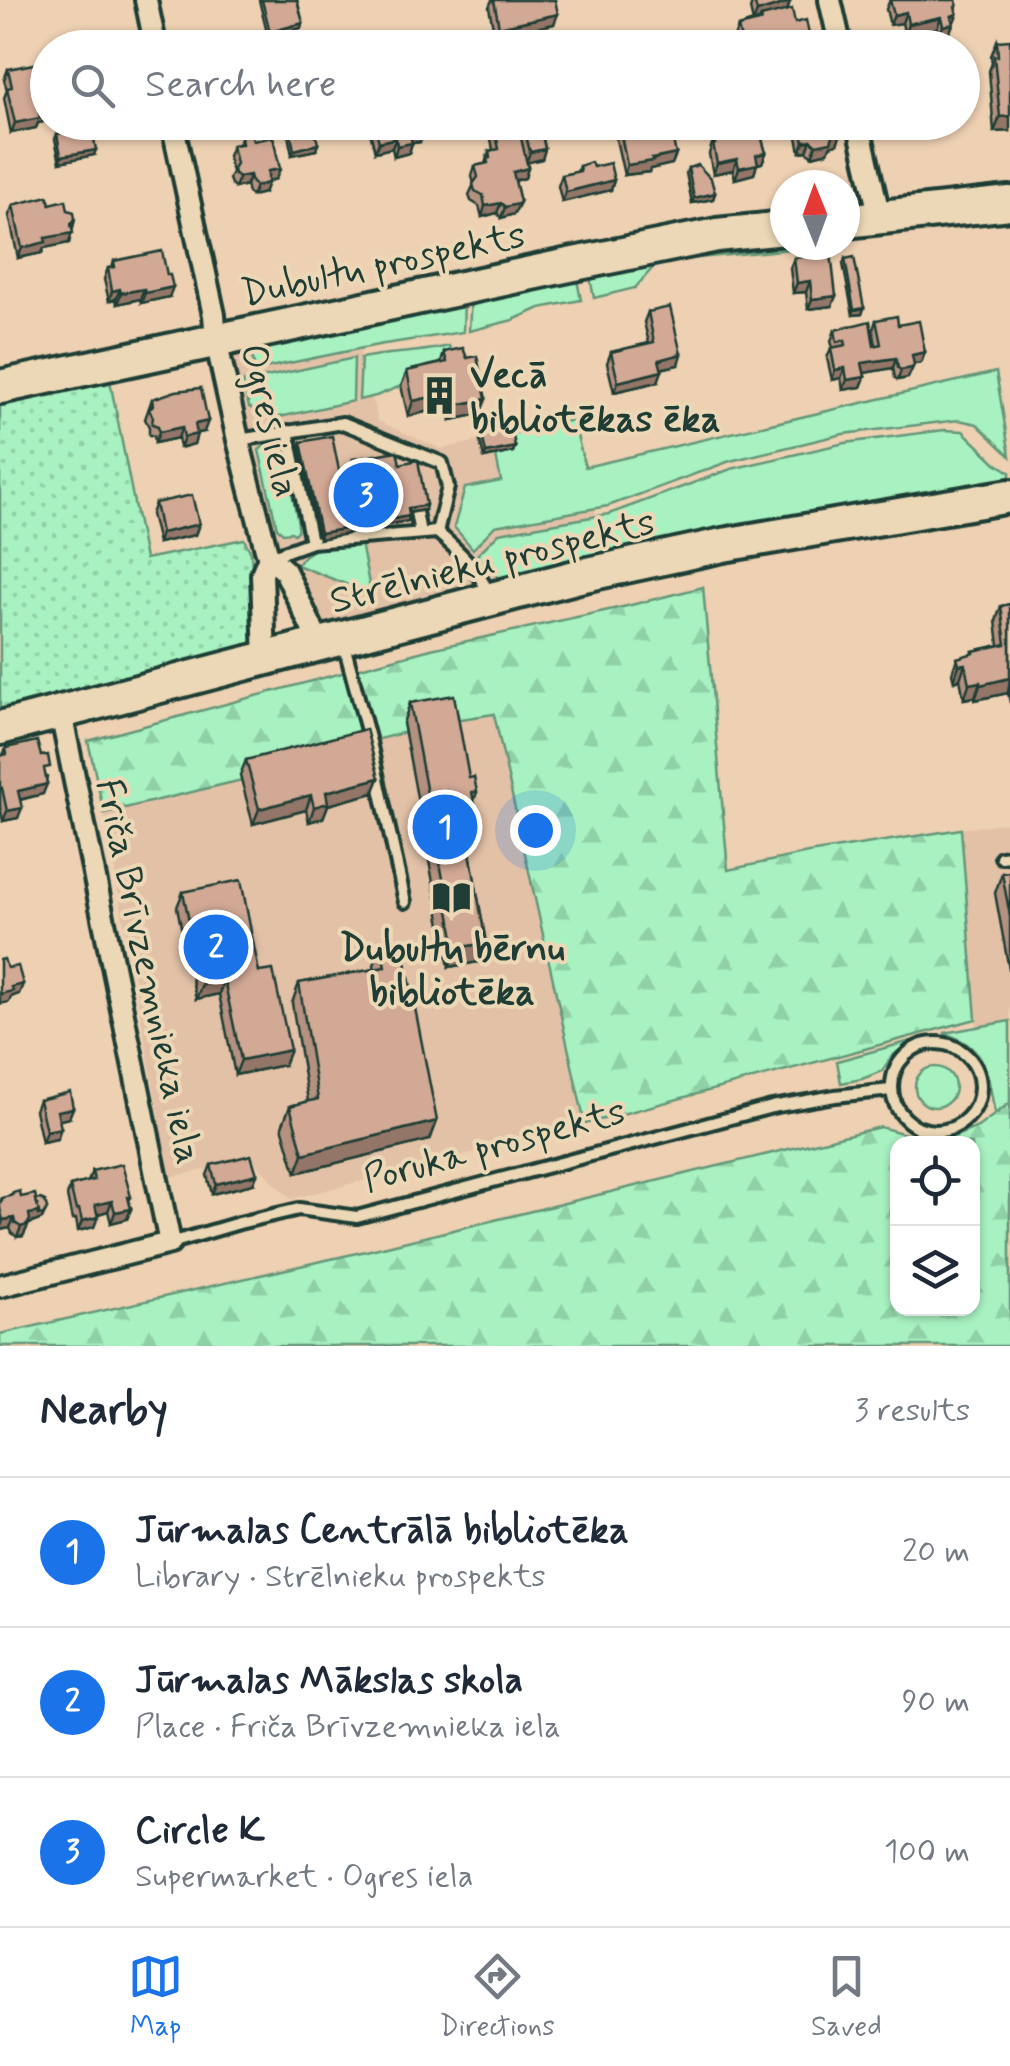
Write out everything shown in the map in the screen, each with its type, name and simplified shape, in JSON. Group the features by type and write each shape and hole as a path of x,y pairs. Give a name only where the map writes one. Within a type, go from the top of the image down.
{"main road":[{"path":"860,220 1010,203"},
{"name":"Dubultu prospekts","path":"0,387 717,235 770,230"},
{"name":"Strēlnieku prospekts","path":"0,728 579,576 723,545 1010,496"}],"street":[{"path":"146,0 152,30"},
{"path":"830,0 837,30"},
{"name":"Ogres iela","path":"176,140 238,440 269,557 285,572 332,642"},
{"path":"862,140 880,218"},
{"name":"Ogres iela","path":"265,660 262,574 269,557"},
{"name":"Friča Brīvzemnieka iela","path":"61,713 170,1244"},
{"name":"Poruka prospekts","path":"0,1286 170,1244"}],"lane":[{"path":"238,440 343,423 405,452 442,463 448,487 437,532"},
{"path":"288,431 311,542"},
{"path":"416,512 420,533"},
{"path":"269,557 311,542 437,532 468,560 491,598"},
{"path":"332,642 370,742 405,902"},
{"path":"940,1042 966,1054 980,1080 976,1108 966,1120 939,1132 910,1124 900,1113 891,1090 894,1070 902,1058 926,1043 940,1042"},
{"name":"Poruka prospekts","path":"170,1244 299,1209 357,1217 772,1108 891,1090"}],"shaded area":[{"path":"356,323 378,421 441,449 573,420 606,556 325,628 315,621 273,529 230,349"},
{"path":"494,714 585,1124 291,1199 252,1160 170,1177 104,813 241,781 240,775 449,721"},
{"path":"1010,822 1010,1197 976,1019 961,829"}],"green space":[{"path":"770,243 770,251 658,262 635,288 594,298 589,272 654,258"},
{"path":"576,275 581,300 540,308 513,320 469,331 471,298"},
{"path":"464,299 463,332 255,370 250,345"},
{"path":"449,346 455,364 441,377 359,400 361,358"},
{"path":"354,358 353,401 275,418 249,407 243,382"},
{"path":"996,372 1010,456 977,424 959,420 843,434 730,461 608,506 495,526 473,549 454,527 465,488 501,481 496,456 510,434 573,420 585,467"},
{"path":"109,376 145,559 244,539 251,553 256,638 245,654 0,715 0,400"},
{"path":"963,431 1010,472 1010,483 503,582 477,555 499,533 609,514 731,469 845,443"},
{"path":"267,444 284,452 298,523 294,534 277,528 259,450"},
{"path":"361,543 371,594 297,565 316,549"},
{"path":"703,587 728,870 961,829 976,1019 585,1124 494,714 448,721 241,775 242,780 104,813 88,741 431,649"},
{"path":"1010,1021 1010,1103 995,1114 987,1074 978,1054 944,1033"},
{"path":"911,1041 892,1056 882,1071 841,1083 837,1061"},
{"path":"935,1067 949,1073 955,1087 949,1101 935,1107 921,1101 915,1087 921,1073"},
{"path":"1010,1103 1010,1346 0,1346 0,1334 366,1251 880,1127 913,1136 890,1136 890,1316 980,1316 980,1136 956,1136 978,1127"}],"building":[{"path":"262,0 297,0 303,23 270,30"},
{"path":"494,0 555,0 558,14 499,27"},
{"path":"754,0 789,0 790,2 757,12"},
{"path":"890,0 956,0 957,14 951,16 953,24 943,26 941,17 908,24 906,12 894,15"},
{"path":"792,9 795,23 806,20 808,30 739,30 738,27 762,21 761,17"},
{"path":"1010,40 1010,116 1000,117 994,56 998,56 997,41"},
{"path":"30,65 30,120 15,123 7,88 12,87 8,69"},
{"path":"58,140 94,140 96,150 61,156"},
{"path":"241,140 274,140 280,169 268,171 268,183 256,186 250,175 234,174 232,145 242,144"},
{"path":"292,140 317,140 318,144 294,150"},
{"path":"396,140 411,140 412,143 397,146"},
{"path":"497,140 521,140 528,168 513,172 520,202 505,207 501,203 485,206 483,195 475,191 473,184 478,177 475,166 488,163 489,151 499,149"},
{"path":"527,140 543,140 545,149 530,152"},
{"path":"622,140 673,140 676,154 627,165"},
{"path":"714,140 762,140 766,153 756,155 758,164 739,168 737,159 717,163"},
{"path":"811,140 832,140 831,142 816,145"},
{"path":"591,162 593,167 610,163 614,180 566,192 562,175 580,171 579,166"},
{"path":"698,165 711,179 715,193 694,198 688,168"},
{"path":"48,196 50,204 66,200 68,210 74,212 73,233 45,238 46,242 22,248 13,205"},
{"path":"162,251 173,287 145,293 144,289 112,291 108,268 115,267 114,261"},
{"path":"794,260 832,260 836,296 812,299 810,281 797,283"},
{"path":"845,260 855,260 864,308 854,310"},
{"path":"670,307 681,354 659,360 662,371 618,382 611,352 654,342 648,312"},
{"path":"897,316 898,325 919,321 925,352 912,355 912,368 901,370 896,358 862,363 865,377 847,380 845,368 835,370 831,348 846,345 845,340 837,342 835,330 870,321 874,346 881,344 876,320"},
{"path":"463,348 467,358 477,356 486,399 456,405 453,392 413,401 407,371 447,362 444,352"},
{"path":"201,388 208,421 195,424 197,434 184,437 182,427 159,432 158,426 152,424 152,399"},
{"path":"512,429 515,447 486,453 482,435"},
{"path":"332,436 341,480 357,479 353,459 397,451 400,464 418,460 426,505 408,508 409,516 365,524 363,513 347,516 349,528 320,533 301,442"},
{"path":"192,495 199,524 161,533 155,503"},
{"path":"1010,604 1010,678 969,684 965,664 959,665 957,658 1006,644 1001,606"},
{"path":"454,695 469,778 474,777 477,792 472,792 478,822 465,824 486,943 456,948 410,703"},
{"path":"366,729 379,778 326,792 328,803 314,807 311,795 259,809 246,760"},
{"path":"37,741 41,756 48,755 50,767 44,768 47,784 18,791 22,808 7,811 0,789 0,756 7,754 6,748"},
{"path":"1010,872 1010,916 1002,873"},
{"path":"241,880 259,972 273,970 290,1050 241,1060 224,979 202,984 183,892"},
{"path":"402,941 437,1121 303,1154 290,1106 318,1099 299,983 385,967 381,945"},
{"path":"4,959 7,968 18,966 23,984 0,994 0,960"},
{"path":"70,1092 73,1108 57,1111 61,1128 46,1131 39,1100"},
{"path":"251,1155 257,1174 216,1184 211,1165"},
{"path":"122,1164 131,1209 115,1212 112,1201 95,1205 98,1217 82,1221 70,1186 94,1180 92,1171"},
{"path":"20,1191 21,1197 35,1194 39,1212 29,1214 27,1225 21,1227 14,1218 3,1220 0,1208 2,1198"},
{"path":"40,1199 47,1209 38,1215 36,1200"}],"place":[{"name":"Vecā bibliotēkas ēka","path":"440,396"},
{"name":"Circle K","path":"366,495"},
{"name":"Jūrmalas Centrālā bibliotēka","path":"445,827"},
{"name":"Dubultu bērnu bibliotēka","path":"452,898"},
{"name":"Jūrmalas Mākslas skola","path":"216,947"}]}
